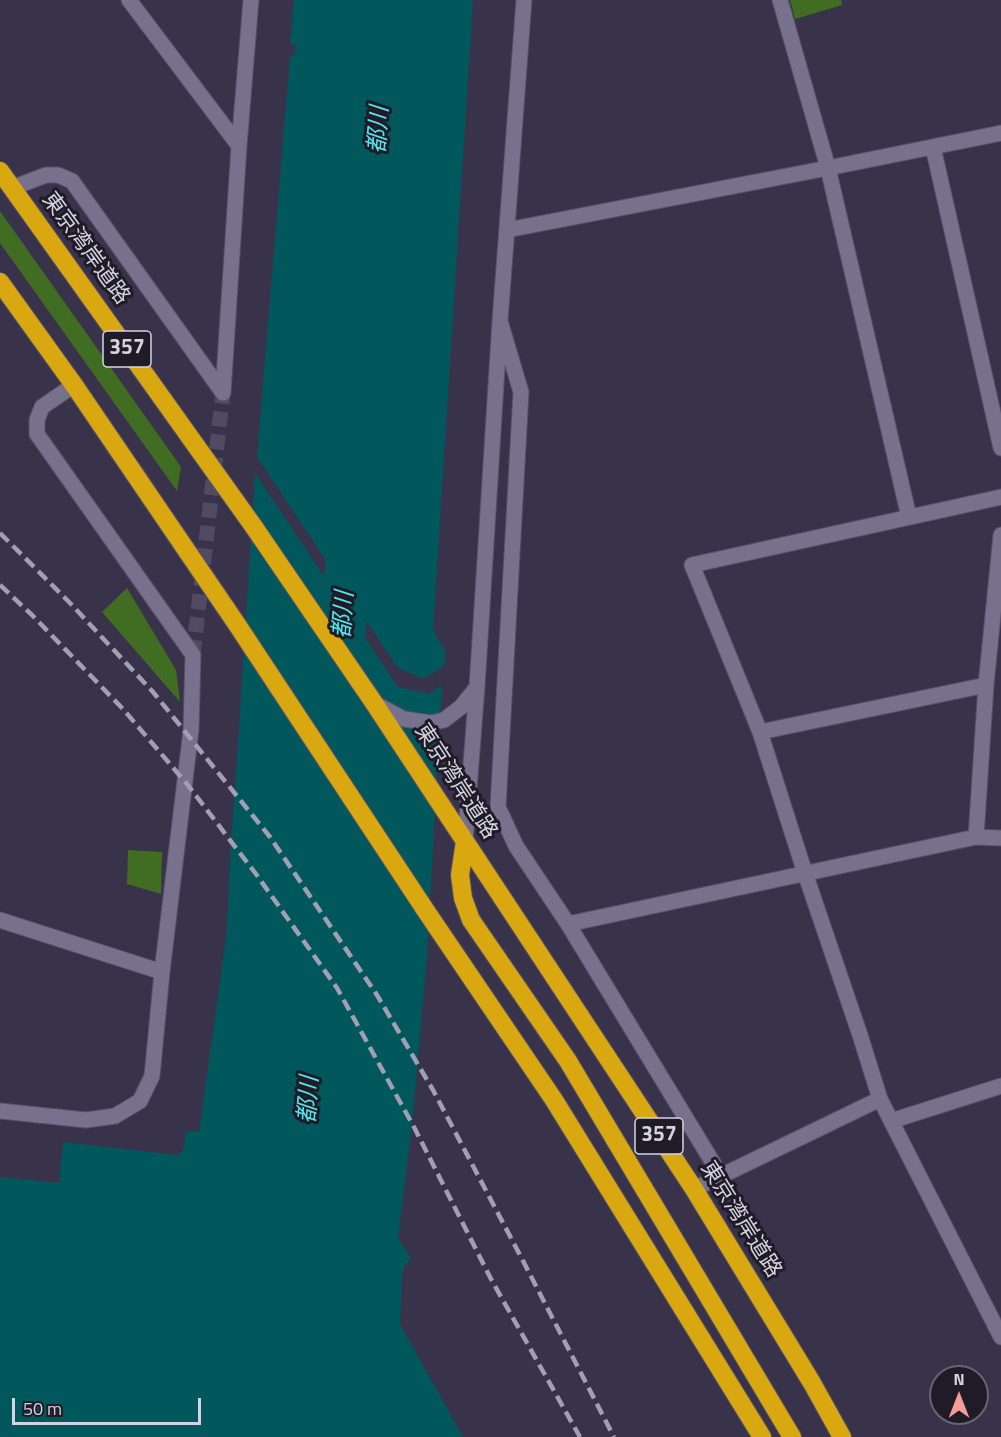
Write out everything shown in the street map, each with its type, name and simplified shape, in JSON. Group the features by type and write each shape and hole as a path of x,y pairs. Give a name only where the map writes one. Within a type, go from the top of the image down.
{"highway":[{"name":"東京湾岸道路","path":"0,171 254,527 375,702 694,1189 812,1383 842,1437"},
{"path":"0,282 238,626 554,1101 762,1437"},
{"path":"465,841 460,875 462,898 471,920 568,1062 792,1437"}],"street":[{"path":"129,0 239,146"},
{"path":"12,188 46,175 58,175 72,181 223,393 251,0"},
{"path":"465,841 524,0"},
{"path":"780,0 828,168 909,517"},
{"path":"507,230 1001,133"},
{"path":"933,147 1001,448"},
{"path":"500,321 521,392 498,807 516,846 568,924 722,1176"},
{"path":"0,1111 86,1120 115,1116 140,1101 152,1076 191,730 193,655 38,434 37,420 42,407 74,386"},
{"path":"1001,497 692,565 760,732 880,1099 1001,1337"},
{"path":"976,837 986,685 1001,535"},
{"path":"760,732 986,685"},
{"path":"375,702 404,719 431,723 444,720 462,707 477,687"},
{"path":"568,924 976,837 1001,838"},
{"path":"0,920 162,972"},
{"path":"891,1121 1001,1086"},
{"path":"694,1189 880,1099"}],"green space":[{"path":"790,0 841,0 842,5 795,19"},
{"path":"0,211 181,467 177,491 0,243"},
{"path":"127,588 176,670 180,702 102,612"},
{"path":"128,850 162,852 161,894 127,884"}],"water":[{"path":"294,0 473,0 433,629 445,652 445,665 423,679 397,667 257,457 290,57 294,56 296,45 290,44"},
{"path":"255,473 398,687 429,694 442,685 427,955 412,1125 398,1238 411,1259 405,1265 402,1275 400,1324 463,1437 0,1437 0,1177 59,1183 63,1142 178,1155 183,1151 186,1132 199,1132 227,930"}],"waterway":[{"name":"都川","path":"341,667 350,530"}],"tunnel":[{"path":"193,655 223,393"}],"railway":[{"path":"0,533 70,603 153,692 270,837 377,995 433,1090 614,1437"},
{"path":"0,585 123,709 187,784 256,874 337,988 415,1129 491,1279 580,1437"}]}
